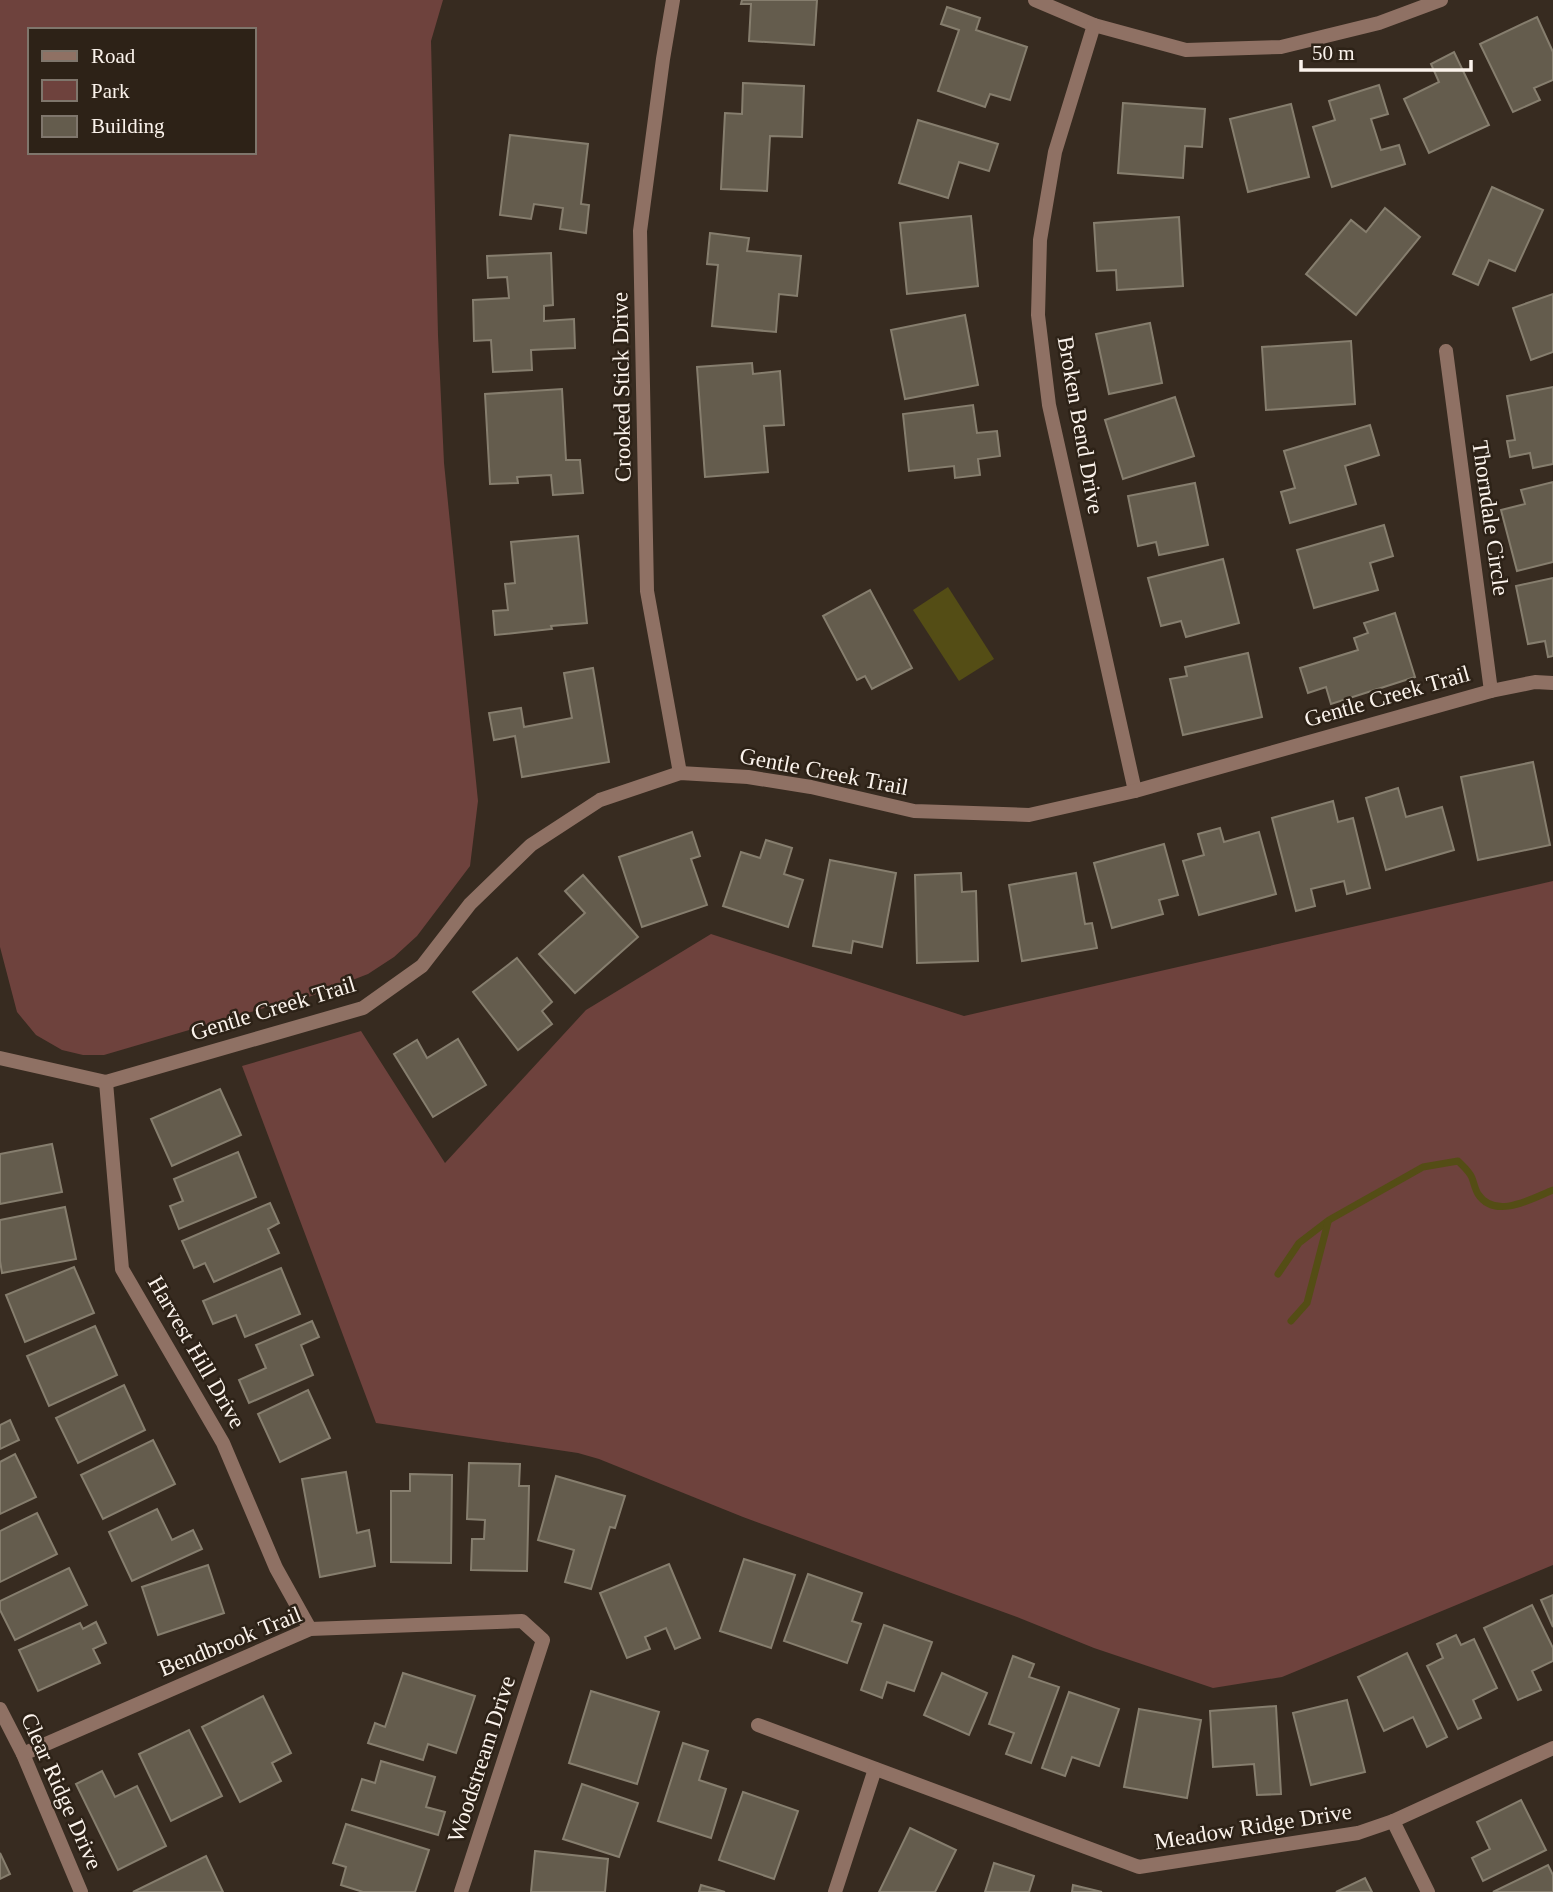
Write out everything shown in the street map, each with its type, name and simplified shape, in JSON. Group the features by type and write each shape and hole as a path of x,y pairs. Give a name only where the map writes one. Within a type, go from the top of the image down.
{"street":[{"name":"Crooked Stick Drive","path":"674,0 663,59 640,231 647,591 680,773"},
{"path":"1035,0 1094,25 1186,50 1281,47 1378,23 1441,0"},
{"name":"Broken Bend Drive","path":"1094,25 1055,152 1040,240 1038,315 1049,405 1135,791"},
{"name":"Thorndale Circle","path":"1446,351 1491,691"},
{"name":"Gentle Creek Trail","path":"0,1058 106,1082 363,1008 422,966 470,904 531,845 600,800 680,773 748,777 811,787 914,811 1030,815 1135,791 1491,691 1535,682 1553,683"},
{"name":"Harvest Hill Drive","path":"106,1082 122,1269 223,1443 276,1568 310,1629"},
{"name":"Bendbrook Trail","path":"23,1754 310,1629 522,1621 543,1640"},
{"name":"Woodstream Drive","path":"461,1892 543,1640"},
{"name":"Clear Ridge Drive","path":"0,1709 23,1754 81,1892"},
{"name":"Meadow Ridge Drive","path":"758,1725 1139,1867 1358,1833 1393,1821 1553,1748"},
{"path":"835,1892 875,1769"},
{"path":"1393,1821 1428,1892"}],"green space":[{"path":"0,0 443,0 431,41 438,335 444,463 478,801 470,866 417,936 394,957 368,974 306,998 305,996 104,1055 83,1055 62,1050 36,1035 17,1012 0,947"},
{"path":"1553,881 1553,1565 1282,1677 1213,1688 1094,1648 1017,1617 743,1517 599,1459 578,1453 376,1423 242,1066 361,1031 445,1163 586,1010 711,934 964,1016"}],"shaded area":[{"path":"948,587 994,659 959,681 913,610"}],"building":[{"path":"742,0 817,0 814,45 749,41 751,4 741,4"},
{"path":"947,7 980,18 976,30 1027,47 1010,100 990,94 985,107 938,91 959,30 941,24"},
{"path":"1537,17 1553,52 1553,80 1534,88 1540,100 1513,112 1480,44"},
{"path":"1454,52 1489,125 1429,153 1404,99 1439,82 1431,64"},
{"path":"743,83 804,86 802,137 770,136 767,191 721,189 725,113 742,114"},
{"path":"1379,85 1388,114 1371,119 1381,150 1399,145 1405,164 1332,187 1313,127 1335,120 1329,101"},
{"path":"1123,103 1205,109 1202,147 1185,146 1183,178 1118,173"},
{"path":"1291,104 1309,177 1248,192 1230,119"},
{"path":"918,120 998,144 989,171 959,162 948,198 899,183"},
{"path":"510,135 588,144 581,204 589,205 586,233 560,229 563,208 534,204 531,219 500,215"},
{"path":"1492,187 1543,210 1515,271 1489,260 1478,285 1453,274"},
{"path":"1385,208 1420,237 1356,315 1306,274 1351,220 1366,232"},
{"path":"971,216 978,286 907,294 900,223"},
{"path":"1179,217 1183,286 1117,290 1116,270 1097,271 1094,223"},
{"path":"710,233 749,238 747,251 801,256 797,296 779,294 776,332 712,326 718,265 707,264"},
{"path":"551,253 553,305 544,306 544,321 574,319 575,348 531,350 532,370 493,372 491,340 474,341 473,300 509,298 507,277 488,278 487,256"},
{"path":"1553,294 1553,352 1531,360 1513,308"},
{"path":"965,315 978,385 905,399 891,330"},
{"path":"1150,323 1162,383 1109,394 1096,334"},
{"path":"1351,341 1355,404 1266,410 1262,347"},
{"path":"752,363 753,374 780,371 784,425 764,426 768,472 705,477 697,367"},
{"path":"1553,387 1553,464 1533,468 1530,453 1510,457 1507,441 1515,440 1507,396"},
{"path":"562,389 566,460 580,460 583,493 553,495 551,475 517,477 518,483 490,484 485,394"},
{"path":"1175,397 1194,456 1123,479 1105,420"},
{"path":"973,405 977,433 997,431 1000,456 978,459 980,475 955,478 954,466 909,471 903,414"},
{"path":"1370,425 1379,455 1345,466 1356,504 1290,523 1281,492 1295,488 1284,451"},
{"path":"1553,482 1553,562 1517,571 1501,510 1525,504 1521,490"},
{"path":"1195,483 1208,545 1159,555 1156,542 1138,546 1128,496"},
{"path":"1384,525 1393,556 1370,563 1378,590 1314,608 1297,550"},
{"path":"578,536 587,623 495,635 493,611 508,610 505,584 515,583 511,542"},
{"path":"1223,559 1239,623 1186,637 1181,621 1161,626 1148,578"},
{"path":"1553,578 1553,656 1548,657 1545,641 1528,644 1516,586"},
{"path":"870,590 912,668 872,689 865,676 857,680 823,616"},
{"path":"1395,613 1415,677 1331,704 1326,687 1308,693 1300,668 1358,650 1354,638 1368,633 1364,623"},
{"path":"1248,653 1262,717 1183,735 1170,679 1187,676 1185,667"},
{"path":"593,668 609,762 522,777 515,736 494,740 489,713 521,708 524,727 572,718 564,673"},
{"path":"1533,762 1550,845 1478,860 1461,777"},
{"path":"1398,788 1406,817 1442,807 1454,850 1386,870 1366,798"},
{"path":"1333,801 1338,822 1353,818 1370,888 1347,894 1344,881 1311,889 1315,906 1296,911 1272,818"},
{"path":"1220,828 1224,842 1259,832 1276,894 1199,915 1183,861 1204,855 1198,834"},
{"path":"692,832 700,856 691,859 707,905 642,927 619,857"},
{"path":"766,840 792,848 784,874 803,880 788,927 723,906 741,852 760,858"},
{"path":"1164,844 1178,895 1159,900 1163,914 1112,928 1094,863"},
{"path":"830,860 896,873 882,947 853,941 851,953 813,946"},
{"path":"961,873 962,892 976,891 978,961 917,963 915,875"},
{"path":"1076,873 1085,924 1092,923 1097,948 1022,961 1009,885"},
{"path":"583,875 638,937 575,993 539,954 585,913 565,891"},
{"path":"517,958 552,1002 542,1011 552,1024 518,1050 473,992"},
{"path":"458,1039 486,1085 433,1117 394,1054 417,1040 427,1058"},
{"path":"220,1089 241,1135 172,1166 151,1119"},
{"path":"52,1144 62,1192 0,1204 0,1154"},
{"path":"238,1152 256,1197 179,1229 170,1206 183,1201 174,1179"},
{"path":"270,1203 279,1223 268,1229 279,1253 214,1282 205,1263 194,1268 182,1241"},
{"path":"65,1207 76,1259 2,1273 0,1220"},
{"path":"74,1267 94,1313 25,1342 6,1295"},
{"path":"281,1268 300,1314 245,1337 236,1315 213,1324 203,1301"},
{"path":"312,1321 319,1337 301,1345 313,1375 249,1403 239,1380 266,1368 256,1345"},
{"path":"95,1326 117,1375 49,1406 27,1356"},
{"path":"124,1385 145,1430 78,1463 56,1418"},
{"path":"308,1390 330,1438 280,1462 258,1414"},
{"path":"10,1420 19,1440 0,1449 0,1425"},
{"path":"153,1440 175,1484 103,1519 81,1475"},
{"path":"15,1454 36,1497 0,1514 0,1462"},
{"path":"469,1463 520,1464 519,1486 529,1486 527,1571 471,1570 472,1539 484,1539 485,1520 467,1519"},
{"path":"346,1472 357,1533 369,1530 375,1566 320,1577 302,1479"},
{"path":"410,1474 452,1475 451,1563 391,1562 391,1491 410,1491"},
{"path":"556,1476 625,1496 615,1528 610,1527 591,1589 565,1582 574,1550 538,1540"},
{"path":"157,1509 172,1540 193,1530 202,1549 132,1581 109,1532"},
{"path":"37,1513 57,1554 0,1582 0,1531"},
{"path":"744,1559 795,1575 771,1648 720,1631"},
{"path":"669,1564 700,1638 675,1649 666,1628 645,1637 650,1649 627,1658 600,1593"},
{"path":"208,1565 224,1613 158,1635 142,1587"},
{"path":"69,1568 87,1605 15,1640 0,1610 0,1601"},
{"path":"808,1574 862,1593 852,1621 861,1624 847,1663 784,1641"},
{"path":"1553,1595 1553,1627 1541,1600"},
{"path":"1532,1605 1553,1648 1553,1661 1532,1671 1541,1690 1518,1700 1484,1628"},
{"path":"96,1622 106,1643 93,1649 100,1663 38,1691 19,1650 80,1623 83,1629"},
{"path":"884,1625 932,1642 914,1691 887,1682 882,1698 861,1690"},
{"path":"1456,1635 1461,1645 1474,1639 1497,1688 1473,1700 1481,1718 1458,1729 1427,1666 1443,1658 1437,1644"},
{"path":"1407,1653 1447,1737 1427,1747 1413,1717 1384,1731 1358,1677"},
{"path":"1013,1656 1034,1664 1029,1677 1059,1687 1031,1763 1006,1754 1014,1733 989,1724"},
{"path":"403,1673 475,1696 456,1753 428,1744 423,1760 368,1743 375,1723 385,1727"},
{"path":"942,1673 987,1693 969,1735 924,1715"},
{"path":"591,1691 659,1712 637,1784 569,1763"},
{"path":"1069,1692 1119,1709 1099,1766 1072,1757 1065,1776 1042,1768"},
{"path":"263,1696 291,1753 272,1763 281,1781 240,1802 202,1727"},
{"path":"1347,1700 1365,1772 1311,1785 1293,1713"},
{"path":"1276,1706 1281,1794 1257,1795 1254,1764 1213,1767 1210,1711"},
{"path":"1139,1709 1201,1720 1187,1798 1124,1787"},
{"path":"189,1730 222,1796 171,1821 139,1754"},
{"path":"683,1743 708,1751 699,1780 726,1789 711,1838 658,1821"},
{"path":"381,1761 435,1777 426,1807 445,1812 438,1835 352,1810 362,1779 375,1783"},
{"path":"102,1771 115,1797 137,1786 166,1846 118,1870 76,1784"},
{"path":"582,1784 638,1803 619,1857 563,1839"},
{"path":"743,1792 798,1811 774,1879 719,1860"},
{"path":"1521,1800 1546,1850 1483,1881 1472,1858 1490,1849 1477,1822"},
{"path":"346,1824 429,1850 415,1892 363,1892 341,1885 346,1867 333,1863"},
{"path":"910,1828 956,1850 935,1892 879,1892"},
{"path":"535,1851 608,1859 605,1892 531,1892"},
{"path":"0,1853 10,1874 0,1879"},
{"path":"206,1856 223,1892 133,1892"},
{"path":"994,1863 1034,1876 1029,1892 985,1892"},
{"path":"1548,1865 1553,1875 1553,1892 1493,1892"},
{"path":"1365,1878 1372,1892 1336,1892"},
{"path":"701,1885 725,1892 699,1892"},
{"path":"1073,1885 1102,1892 1072,1892"}],"waterway":[{"path":"1278,1274 1299,1243 1329,1220 1423,1167 1458,1161 1471,1176 1478,1194 1485,1202 1494,1206 1514,1205 1553,1190"},
{"path":"1291,1321 1307,1303 1328,1222"}]}
